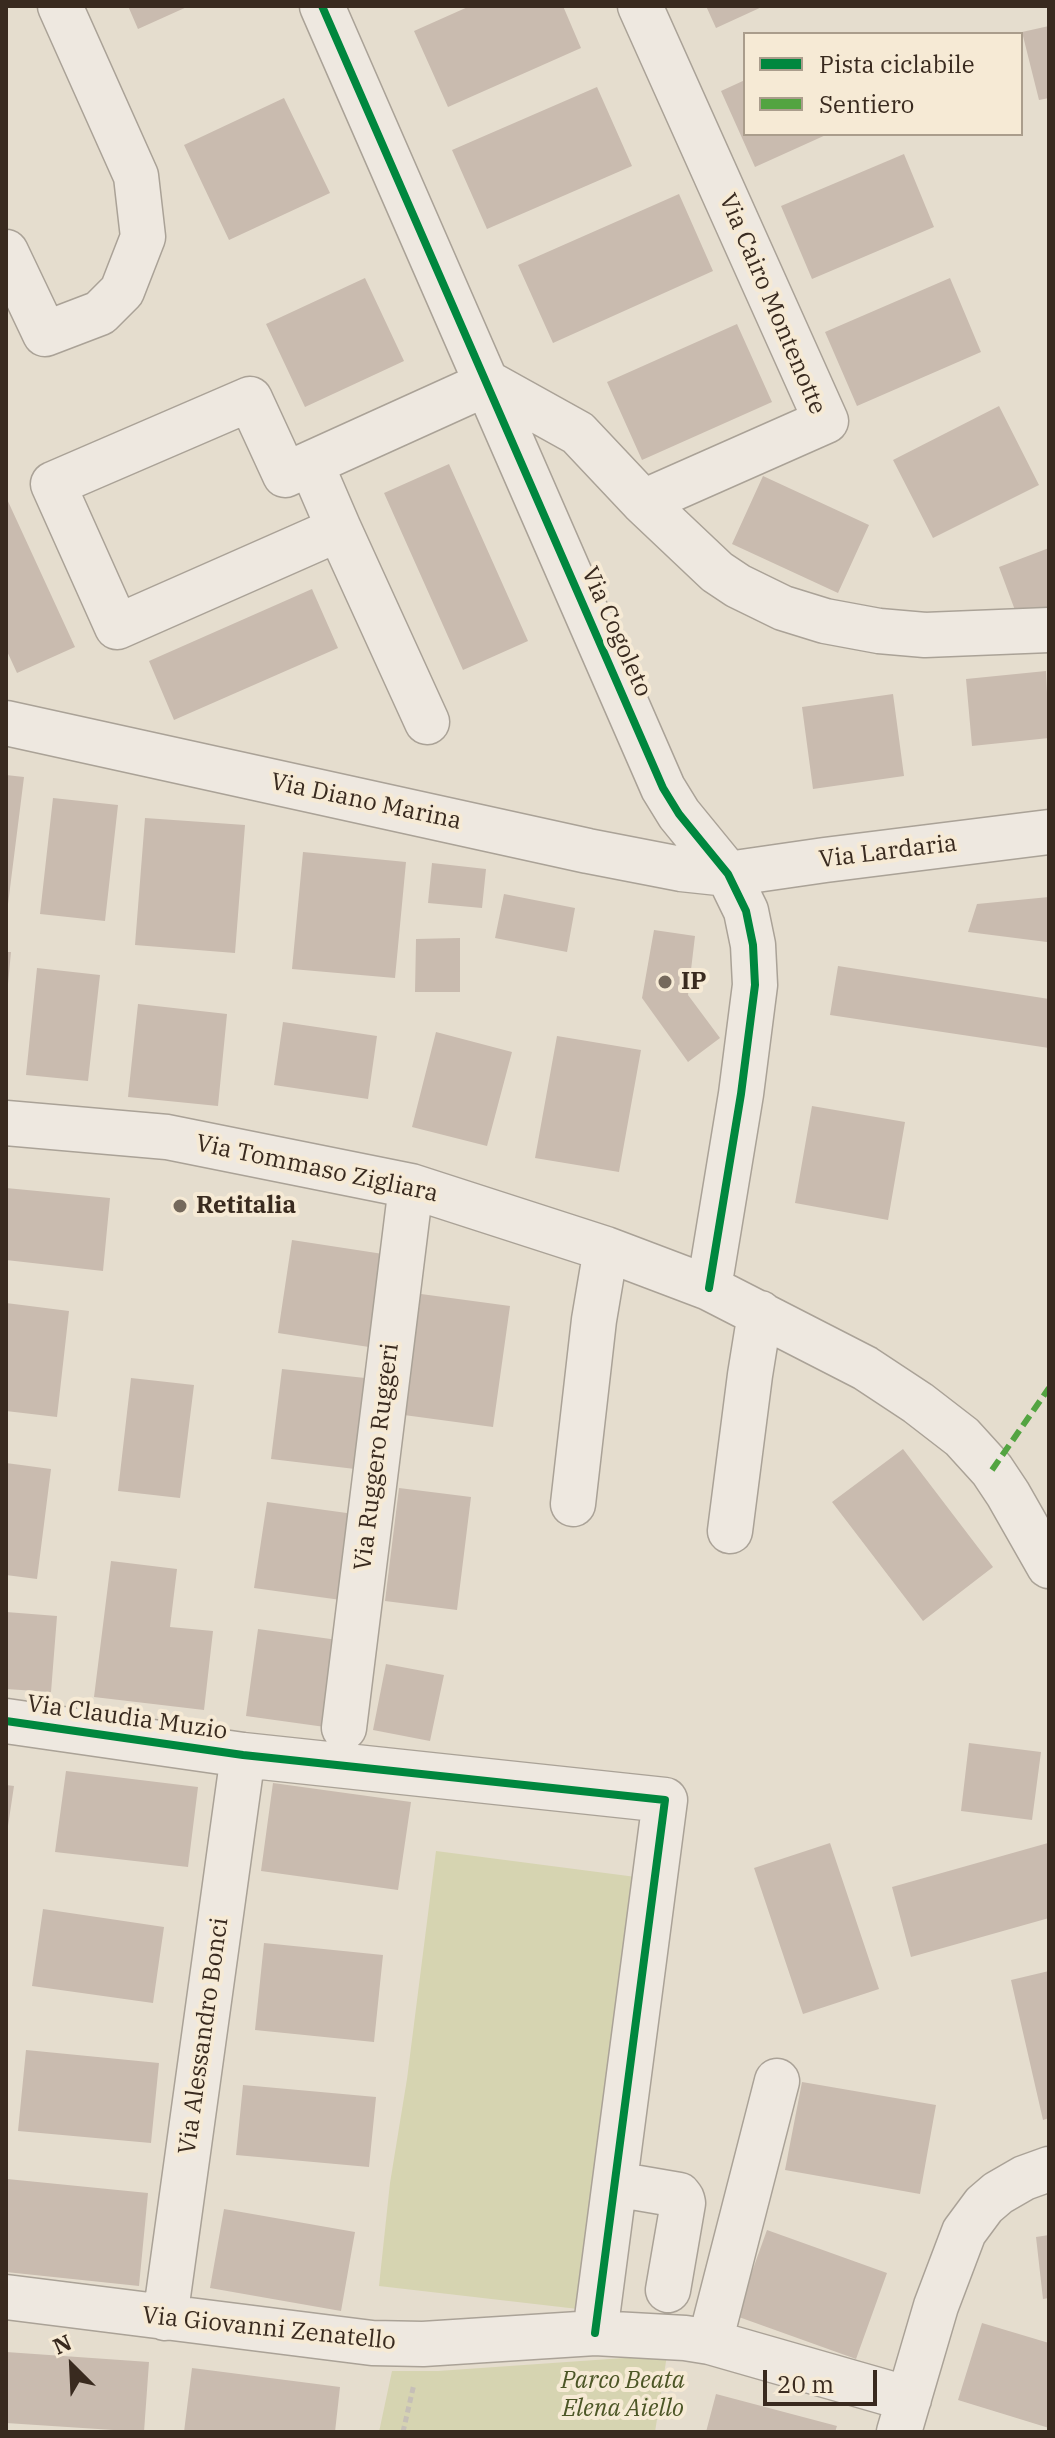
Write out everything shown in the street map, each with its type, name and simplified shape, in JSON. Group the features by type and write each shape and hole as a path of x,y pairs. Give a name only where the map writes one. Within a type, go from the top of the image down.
{"street":[{"path":"6,252 45,334 100,313 122,291 143,237 136,176 60,6"},
{"name":"Via Cogoleto","path":"322,6 663,788 679,814 728,874 746,911 754,956 755,985 741,1094 709,1288"},
{"name":"Via Cairo Montenotte","path":"640,6 826,421 643,502"},
{"path":"339,529 117,627 53,484 250,399 285,475 488,383 578,433 643,502 726,579 761,598 802,615 879,631 925,635 1049,630"},
{"path":"311,464 427,722"},
{"name":"Via Diano Marina","path":"6,723 572,848 681,869 728,874"},
{"name":"Via Lardaria","path":"728,874 1049,832"},
{"name":"Via Tommaso Zigliara","path":"6,1123 167,1137 411,1186 606,1249 709,1288 865,1368 962,1437 992,1470 1049,1566"},
{"name":"Via Ruggero Ruggeri","path":"344,1728 411,1186"},
{"path":"573,1504 594,1320 606,1249"},
{"path":"730,1531 760,1313"},
{"name":"Via Claudia Muzio","path":"6,1721 243,1755 665,1800 615,2184"},
{"name":"Via Alessandro Bonci","path":"165,2318 243,1755"},
{"path":"710,2342 777,2081"},
{"path":"904,2416 936,2306 964,2232 984,2205 998,2193 1024,2178 1049,2169"},
{"path":"595,2333 615,2184 679,2195 682,2199 668,2290"},
{"name":"Via Giovanni Zenatello","path":"6,2297 398,2345 595,2333 656,2335 710,2342 904,2416"}],"green space":[{"path":"436,1851 636,1877 578,2309 379,2286 390,2183 407,2079"},
{"name":"Parco Beata Elena Aiello","path":"667,2355 655,2432 379,2432 392,2371 438,2371"}],"building":[{"path":"128,6 189,6 138,29"},
{"path":"470,6 563,6 581,48 448,107 414,31"},
{"path":"706,6 764,6 716,28"},
{"path":"1049,26 1049,98 1039,100 1022,32"},
{"path":"743,81 743,136 824,136 755,167 721,91"},
{"path":"597,87 632,166 487,229 452,150"},
{"path":"284,98 330,193 229,240 184,145"},
{"path":"904,154 934,227 812,279 781,206"},
{"path":"679,194 713,271 553,343 518,265"},
{"path":"365,278 404,361 305,407 266,324"},
{"path":"950,278 981,352 857,406 825,332"},
{"path":"737,324 772,402 642,460 607,382"},
{"path":"999,406 1039,485 933,538 893,460"},
{"path":"449,464 528,641 463,670 384,493"},
{"path":"763,476 869,525 838,593 732,544"},
{"path":"6,497 75,647 17,673 6,649"},
{"path":"1049,548 1049,610 1019,621 999,567"},
{"path":"312,589 338,648 174,720 149,661"},
{"path":"1046,671 1049,738 972,746 966,679"},
{"path":"893,694 904,776 813,789 802,707"},
{"path":"6,775 24,777 8,904 6,904"},
{"path":"53,798 118,805 105,921 40,914"},
{"path":"145,818 245,825 235,953 135,945"},
{"path":"303,852 406,862 395,978 292,969"},
{"path":"432,863 486,869 482,908 428,903"},
{"path":"504,894 575,908 567,952 495,938"},
{"path":"1049,897 1047,942 968,932 977,904"},
{"path":"654,930 695,936 688,995 720,1038 688,1062 642,998"},
{"path":"460,938 460,992 415,992 416,939"},
{"path":"6,952 11,952 8,984 6,984"},
{"path":"838,966 1049,999 1049,1048 830,1015"},
{"path":"37,968 100,975 88,1081 26,1075"},
{"path":"138,1004 227,1014 218,1106 128,1097"},
{"path":"283,1022 377,1036 368,1099 274,1085"},
{"path":"436,1032 512,1052 487,1146 412,1127"},
{"path":"557,1036 641,1050 619,1172 535,1158"},
{"path":"812,1106 905,1122 888,1220 795,1203"},
{"path":"6,1188 110,1198 103,1271 6,1260"},
{"path":"292,1240 383,1254 369,1347 278,1333"},
{"path":"421,1294 510,1306 493,1427 404,1415"},
{"path":"6,1303 69,1311 57,1417 6,1411"},
{"path":"282,1369 365,1378 355,1469 271,1459"},
{"path":"131,1378 194,1385 180,1498 118,1491"},
{"path":"903,1449 993,1567 923,1621 832,1502"},
{"path":"6,1463 51,1469 37,1579 6,1575"},
{"path":"399,1488 471,1497 457,1610 385,1601"},
{"path":"267,1502 354,1514 341,1600 254,1588"},
{"path":"111,1561 177,1569 170,1627 213,1631 204,1710 94,1697"},
{"path":"6,1612 57,1616 51,1692 6,1689"},
{"path":"258,1629 338,1640 325,1727 246,1716"},
{"path":"386,1664 444,1675 430,1741 373,1730"},
{"path":"969,1743 1041,1752 1032,1820 961,1811"},
{"path":"66,1771 198,1787 188,1867 55,1852"},
{"path":"273,1783 411,1802 398,1890 261,1871"},
{"path":"6,1785 14,1786 8,1826 6,1826"},
{"path":"830,1843 879,1989 803,2014 754,1868"},
{"path":"1048,1843 1049,1918 911,1957 892,1887"},
{"path":"43,1909 164,1927 153,2003 32,1986"},
{"path":"264,1943 383,1955 374,2042 255,2030"},
{"path":"1049,1971 1049,2118 1043,2120 1011,1980"},
{"path":"26,2050 159,2063 151,2143 18,2131"},
{"path":"802,2082 936,2105 920,2194 785,2170"},
{"path":"243,2085 376,2097 369,2167 236,2155"},
{"path":"7,2179 148,2193 139,2286 6,2272"},
{"path":"224,2209 355,2232 341,2311 210,2288"},
{"path":"767,2230 887,2273 856,2359 736,2316"},
{"path":"1049,2235 1049,2298 1043,2299 1036,2237"},
{"path":"982,2323 1049,2343 1049,2428 958,2400"},
{"path":"6,2352 149,2362 144,2432 6,2423"},
{"path":"192,2368 340,2387 335,2432 184,2432"},
{"path":"716,2394 837,2426 835,2432 706,2432"}],"marked path":[{"path":"992,1470 1049,1388"}],"cycle path":[{"path":"322,6 663,788 679,814 728,874 746,911 753,945 755,985 741,1094 709,1288"},
{"path":"6,1721 243,1755 665,1800 595,2333"}],"place":[{"name":"IP","path":"665,982"},
{"name":"Retitalia","path":"180,1206"}]}
